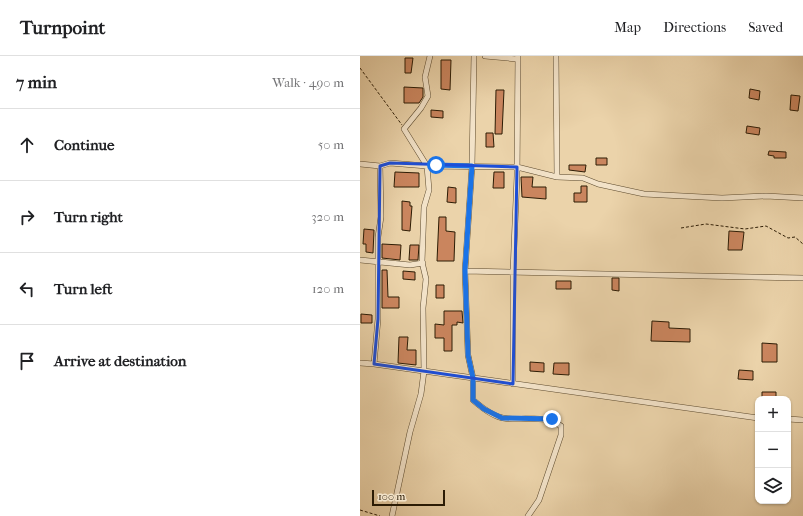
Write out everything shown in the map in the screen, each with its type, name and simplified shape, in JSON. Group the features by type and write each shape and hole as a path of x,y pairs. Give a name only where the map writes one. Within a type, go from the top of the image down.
{"street":[{"path":"392,516 408,438 421,394 424,371 424,308 426,279 423,263 424,207 429,190 427,166 404,129 421,108 428,96 425,76 430,56"},
{"path":"474,56 472,166 465,270 468,355 473,378 473,400 484,409 502,418 552,419 561,426 561,435 539,500 528,516"},
{"path":"485,56 517,58 517,168 513,272 513,384"},
{"path":"556,56 557,177"},
{"path":"360,164 380,166 390,163 427,166 517,168 557,177 584,178 598,184 644,194 722,198 766,196 803,198"},
{"path":"374,364 378,319 378,237 381,217 380,166"},
{"path":"360,260 410,265 423,263"},
{"path":"465,270 803,278"},
{"path":"360,363 755,418"},
{"path":"791,419 803,420"}],"path":[{"path":"360,68 404,129"},
{"path":"681,228 706,224 745,230 766,226 788,238 795,237 803,244"},
{"path":"360,510 380,516"}],"highlighted area":[{"path":"390,163 517,167 513,384 374,364 378,319 380,166"}],"building":[{"path":"405,58 413,58 411,73 405,73"},
{"path":"441,60 451,60 450,90 441,89"},
{"path":"404,87 423,88 423,97 419,103 404,103"},
{"path":"750,89 760,91 759,100 749,98"},
{"path":"496,90 504,90 502,134 495,134"},
{"path":"791,95 800,96 798,111 790,110"},
{"path":"431,110 443,111 443,118 431,117"},
{"path":"747,126 760,128 759,135 746,133"},
{"path":"486,133 493,133 494,147 486,147"},
{"path":"769,151 786,152 786,158 774,158 774,156 768,155"},
{"path":"596,158 607,158 607,165 596,165"},
{"path":"569,165 586,165 585,172 569,170"},
{"path":"395,172 419,173 419,187 394,187"},
{"path":"494,172 504,172 504,188 493,188"},
{"path":"521,177 533,177 532,187 546,187 546,199 522,197"},
{"path":"581,186 587,186 587,202 574,202 574,193 581,193"},
{"path":"448,187 456,188 456,203 447,202"},
{"path":"402,201 410,202 410,206 412,206 410,231 402,230"},
{"path":"439,217 446,217 446,231 455,232 454,261 437,261"},
{"path":"364,229 374,230 373,253 366,252 366,244 363,244"},
{"path":"729,231 744,232 742,250 728,250"},
{"path":"382,244 401,245 400,260 382,258"},
{"path":"410,245 419,245 418,260 409,260"},
{"path":"382,270 387,270 388,297 399,297 399,308 382,308"},
{"path":"403,271 415,272 415,280 403,279"},
{"path":"612,278 619,278 619,291 612,290"},
{"path":"556,281 571,281 571,289 556,289"},
{"path":"436,285 444,285 444,298 436,298"},
{"path":"444,311 462,311 463,323 457,322 457,325 452,325 452,351 444,351 444,338 435,338 435,324 444,325"},
{"path":"361,314 372,315 372,323 361,323"},
{"path":"652,321 669,322 669,328 690,329 690,342 651,341"},
{"path":"399,337 408,337 407,350 416,350 416,365 398,363"},
{"path":"762,343 777,344 777,362 762,362"},
{"path":"530,362 544,363 544,372 530,371"},
{"path":"554,363 569,363 569,375 553,374"},
{"path":"739,370 753,371 753,380 738,379"},
{"path":"762,392 776,392 776,396 762,396"}],"route":[{"path":"436,165 472,166 465,270 468,355 473,378 473,400 484,409 502,418 552,419"}]}
